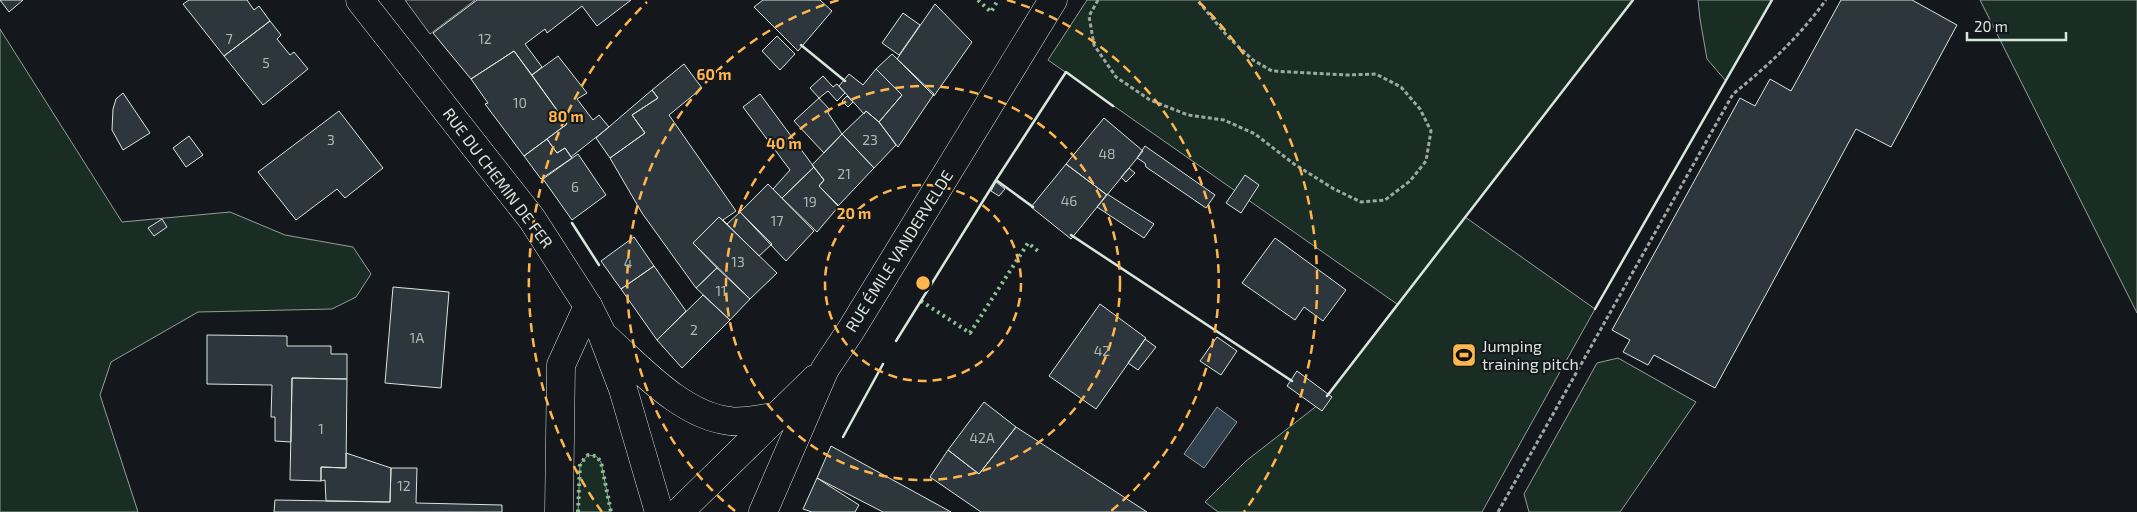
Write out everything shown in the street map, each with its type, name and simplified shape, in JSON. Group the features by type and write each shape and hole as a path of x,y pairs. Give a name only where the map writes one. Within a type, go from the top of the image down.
{"main road":[{"name":"RUE DU CHEMIN DE FER","path":"360,0 532,219 588,306 602,334 623,389 659,512"},
{"name":"RUE ÉMILE VANDERVELDE","path":"763,512 825,369 851,330 1053,0"},
{"path":"559,512 561,365 588,306"},
{"path":"602,334 669,394 691,409 730,421 776,417"},
{"path":"680,512 825,369"}],"path":[{"path":"1098,0 1089,16 1094,44 1116,77 1150,100 1188,115 1224,120 1254,134 1294,164 1334,189 1361,202 1385,200 1410,181 1426,161 1431,131 1420,109 1402,87 1376,74 1347,75 1272,71 1253,60 1235,43 1197,0"},
{"path":"1498,512 1733,94 1767,66 1802,32 1826,0"}],"green space":[{"path":"1087,0 1633,0 1465,217 1595,309 1482,512 1218,512 1205,502 1246,461 1323,401 1397,304 1048,60"},
{"path":"1698,0 1772,0 1726,81 1707,59"},
{"path":"1980,0 2137,0 2137,313"},
{"path":"0,29 122,222 230,212 285,235 353,247 371,274 356,297 332,309 198,312 111,362 100,395 138,512 0,512"},
{"name":"Jumping training pitch","path":"1618,358 1696,402 1620,512 1529,512 1524,494 1597,363"},
{"path":"588,455 596,456 601,462 611,512 578,512 580,464"}],"shaded area":[{"path":"405,0 475,0 430,34"}],"water":[{"path":"1217,407 1237,422 1204,468 1184,454"}],"building":[{"path":"0,0 23,0 9,12"},
{"path":"189,0 247,0 254,10 259,6 270,21 224,56 183,4"},
{"path":"477,0 631,0 597,26 582,6 547,33 545,29 525,44 542,67 532,75 514,51 471,79 433,33"},
{"path":"763,0 820,0 832,11 798,51 754,7"},
{"path":"1841,0 1912,0 1957,25 1891,147 1856,129 1715,388 1654,355 1648,365 1623,352 1630,340 1612,330 1740,98 1755,106 1770,79 1791,91"},
{"path":"935,4 972,42 934,96 897,59"},
{"path":"903,13 920,25 899,55 882,43"},
{"path":"270,21 281,35 277,39 290,55 294,52 308,69 263,105 224,56"},
{"path":"777,36 795,54 780,70 762,51"},
{"path":"514,51 567,124 524,156 485,104 488,103 471,79"},
{"path":"892,54 934,94 898,147 879,122 902,95 876,69"},
{"path":"558,56 587,93 577,99 593,120 599,115 609,127 571,157 565,148 557,153 547,139 567,124 532,75"},
{"path":"684,64 702,88 669,115 736,211 723,220 727,224 719,217 693,243 717,268 696,288 642,213 610,158 645,133 632,115 658,98 652,90"},
{"path":"876,69 902,95 879,122 866,111 864,114 839,86 849,74 863,85"},
{"path":"823,76 833,87 837,84 845,93 837,101 828,91 819,98 810,88"},
{"path":"652,90 658,98 632,115 645,133 610,158 596,138"},
{"path":"123,93 150,133 123,150 112,130 113,109 116,99"},
{"path":"760,94 814,167 782,198 773,189 790,170 743,107"},
{"path":"847,96 853,102 848,107 842,101"},
{"path":"819,98 830,110 828,113 842,134 824,153 794,121"},
{"path":"339,111 383,168 345,198 337,189 296,220 258,172"},
{"path":"866,111 879,122 896,145 874,168 842,134"},
{"path":"1104,118 1143,151 1107,195 1066,164"},
{"path":"842,134 874,168 838,206 819,186 824,180 812,165"},
{"path":"189,136 203,155 186,167 173,148"},
{"path":"547,139 557,153 565,148 572,158 541,179 524,156"},
{"path":"1145,146 1215,195 1206,208 1146,167 1145,163 1137,158"},
{"path":"578,154 606,195 572,220 543,179"},
{"path":"1066,164 1107,195 1071,239 1031,207"},
{"path":"814,167 824,180 819,186 839,206 817,232 782,198"},
{"path":"1129,168 1135,173 1126,182 1121,177"},
{"path":"1245,175 1259,185 1241,213 1226,203"},
{"path":"996,182 1005,189 999,196 991,191"},
{"path":"768,184 814,231 786,261 740,212"},
{"path":"1107,194 1154,224 1144,238 1097,207"},
{"path":"740,212 772,244 759,256 727,224"},
{"path":"719,217 777,273 750,299 693,243"},
{"path":"162,219 167,227 154,236 148,228"},
{"path":"634,237 654,266 621,289 601,261"},
{"path":"1275,238 1346,290 1323,321 1304,307 1295,320 1242,283"},
{"path":"654,266 686,311 657,340 621,289"},
{"path":"717,268 750,299 730,320 696,288"},
{"path":"393,287 449,292 441,388 385,383"},
{"path":"703,295 730,320 682,368 657,340"},
{"path":"1100,304 1146,338 1096,409 1049,376"},
{"path":"207,335 287,336 287,346 331,346 331,354 347,354 347,379 292,378 291,442 275,441 275,417 271,417 272,385 207,384"},
{"path":"1217,337 1237,351 1221,375 1200,361"},
{"path":"1145,339 1156,347 1138,370 1128,363"},
{"path":"1297,371 1332,397 1322,411 1287,386"},
{"path":"292,378 347,379 346,468 321,467 321,481 290,480"},
{"path":"984,402 1016,427 979,474 948,450"},
{"path":"1016,427 1147,512 981,512 930,477 948,450 979,474"},
{"path":"831,446 951,512 883,512 817,478"},
{"path":"346,453 391,468 390,502 326,501 325,480 321,481 321,467 346,468"},
{"path":"391,468 417,468 416,503 502,505 502,512 274,512 275,500 390,502"},
{"path":"817,478 859,505 855,512 812,512 803,509"}],"hedge":[{"path":"978,0 991,12 998,0"},
{"path":"921,301 970,333 1028,243 1038,251"},
{"path":"578,512 580,464 588,455 596,456 601,462 611,512"}],"wall":[{"path":"1327,396 1633,0"},
{"path":"1595,309 1772,0"},
{"path":"801,45 845,81"},
{"path":"996,180 1066,72 1113,106"},
{"path":"896,341 996,180 1033,207"},
{"path":"572,223 599,265"},
{"path":"1071,235 1292,381"},
{"path":"843,437 883,364"}],"place":[{"name":"Jumping training pitch","path":"1464,355"}]}
